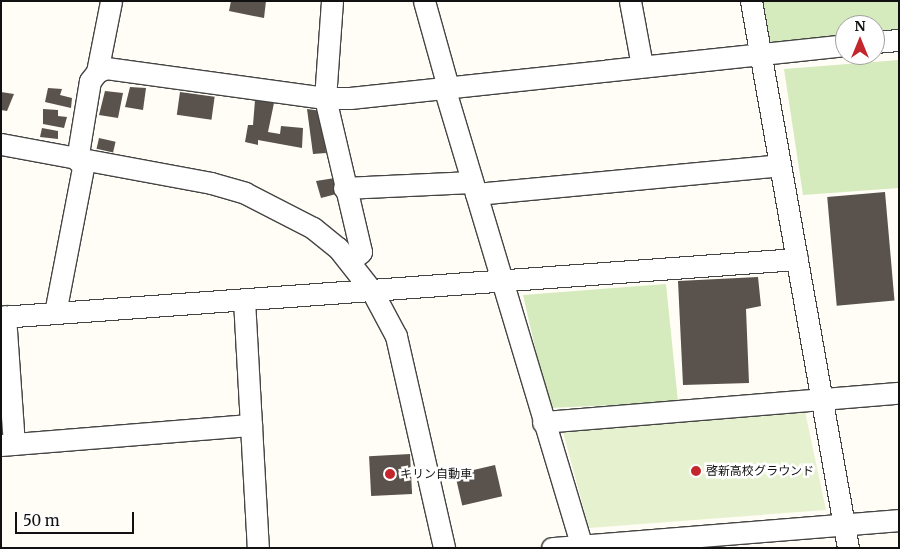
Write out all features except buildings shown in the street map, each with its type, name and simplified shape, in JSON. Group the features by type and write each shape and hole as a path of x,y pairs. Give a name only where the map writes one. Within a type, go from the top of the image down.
{"street":[{"path":"56,313 81,161 90,81 97,72 111,1"},
{"path":"332,1 325,98 344,188 361,252 350,262"},
{"path":"424,1 474,188 581,547"},
{"path":"630,1 642,66"},
{"path":"751,1 848,548"},
{"path":"885,41 899,40"},
{"path":"97,72 106,68 325,98 835,46"},
{"path":"1,144 81,161 211,183 245,194 313,228 350,262 372,291 396,336 444,548"},
{"path":"344,188 474,188 780,165"},
{"path":"251,425 8,444 3,316 797,259"},
{"path":"244,300 258,548"},
{"path":"543,422 899,393"},
{"path":"552,548 899,520"}],"green space":[{"path":"758,1 899,1 899,32 885,33 885,15 835,15 835,39 766,46"},
{"path":"899,60 899,188 803,195 784,69 835,65 885,65 885,61"},
{"path":"666,284 678,402 549,408 523,295"},
{"name":"啓新高校グラウンド","path":"803,402 826,510 589,528 563,432 687,414"}],"place":[{"name":"啓新高校グラウンド","path":"696,471"},
{"name":"キリン自動車","path":"390,474"}]}
